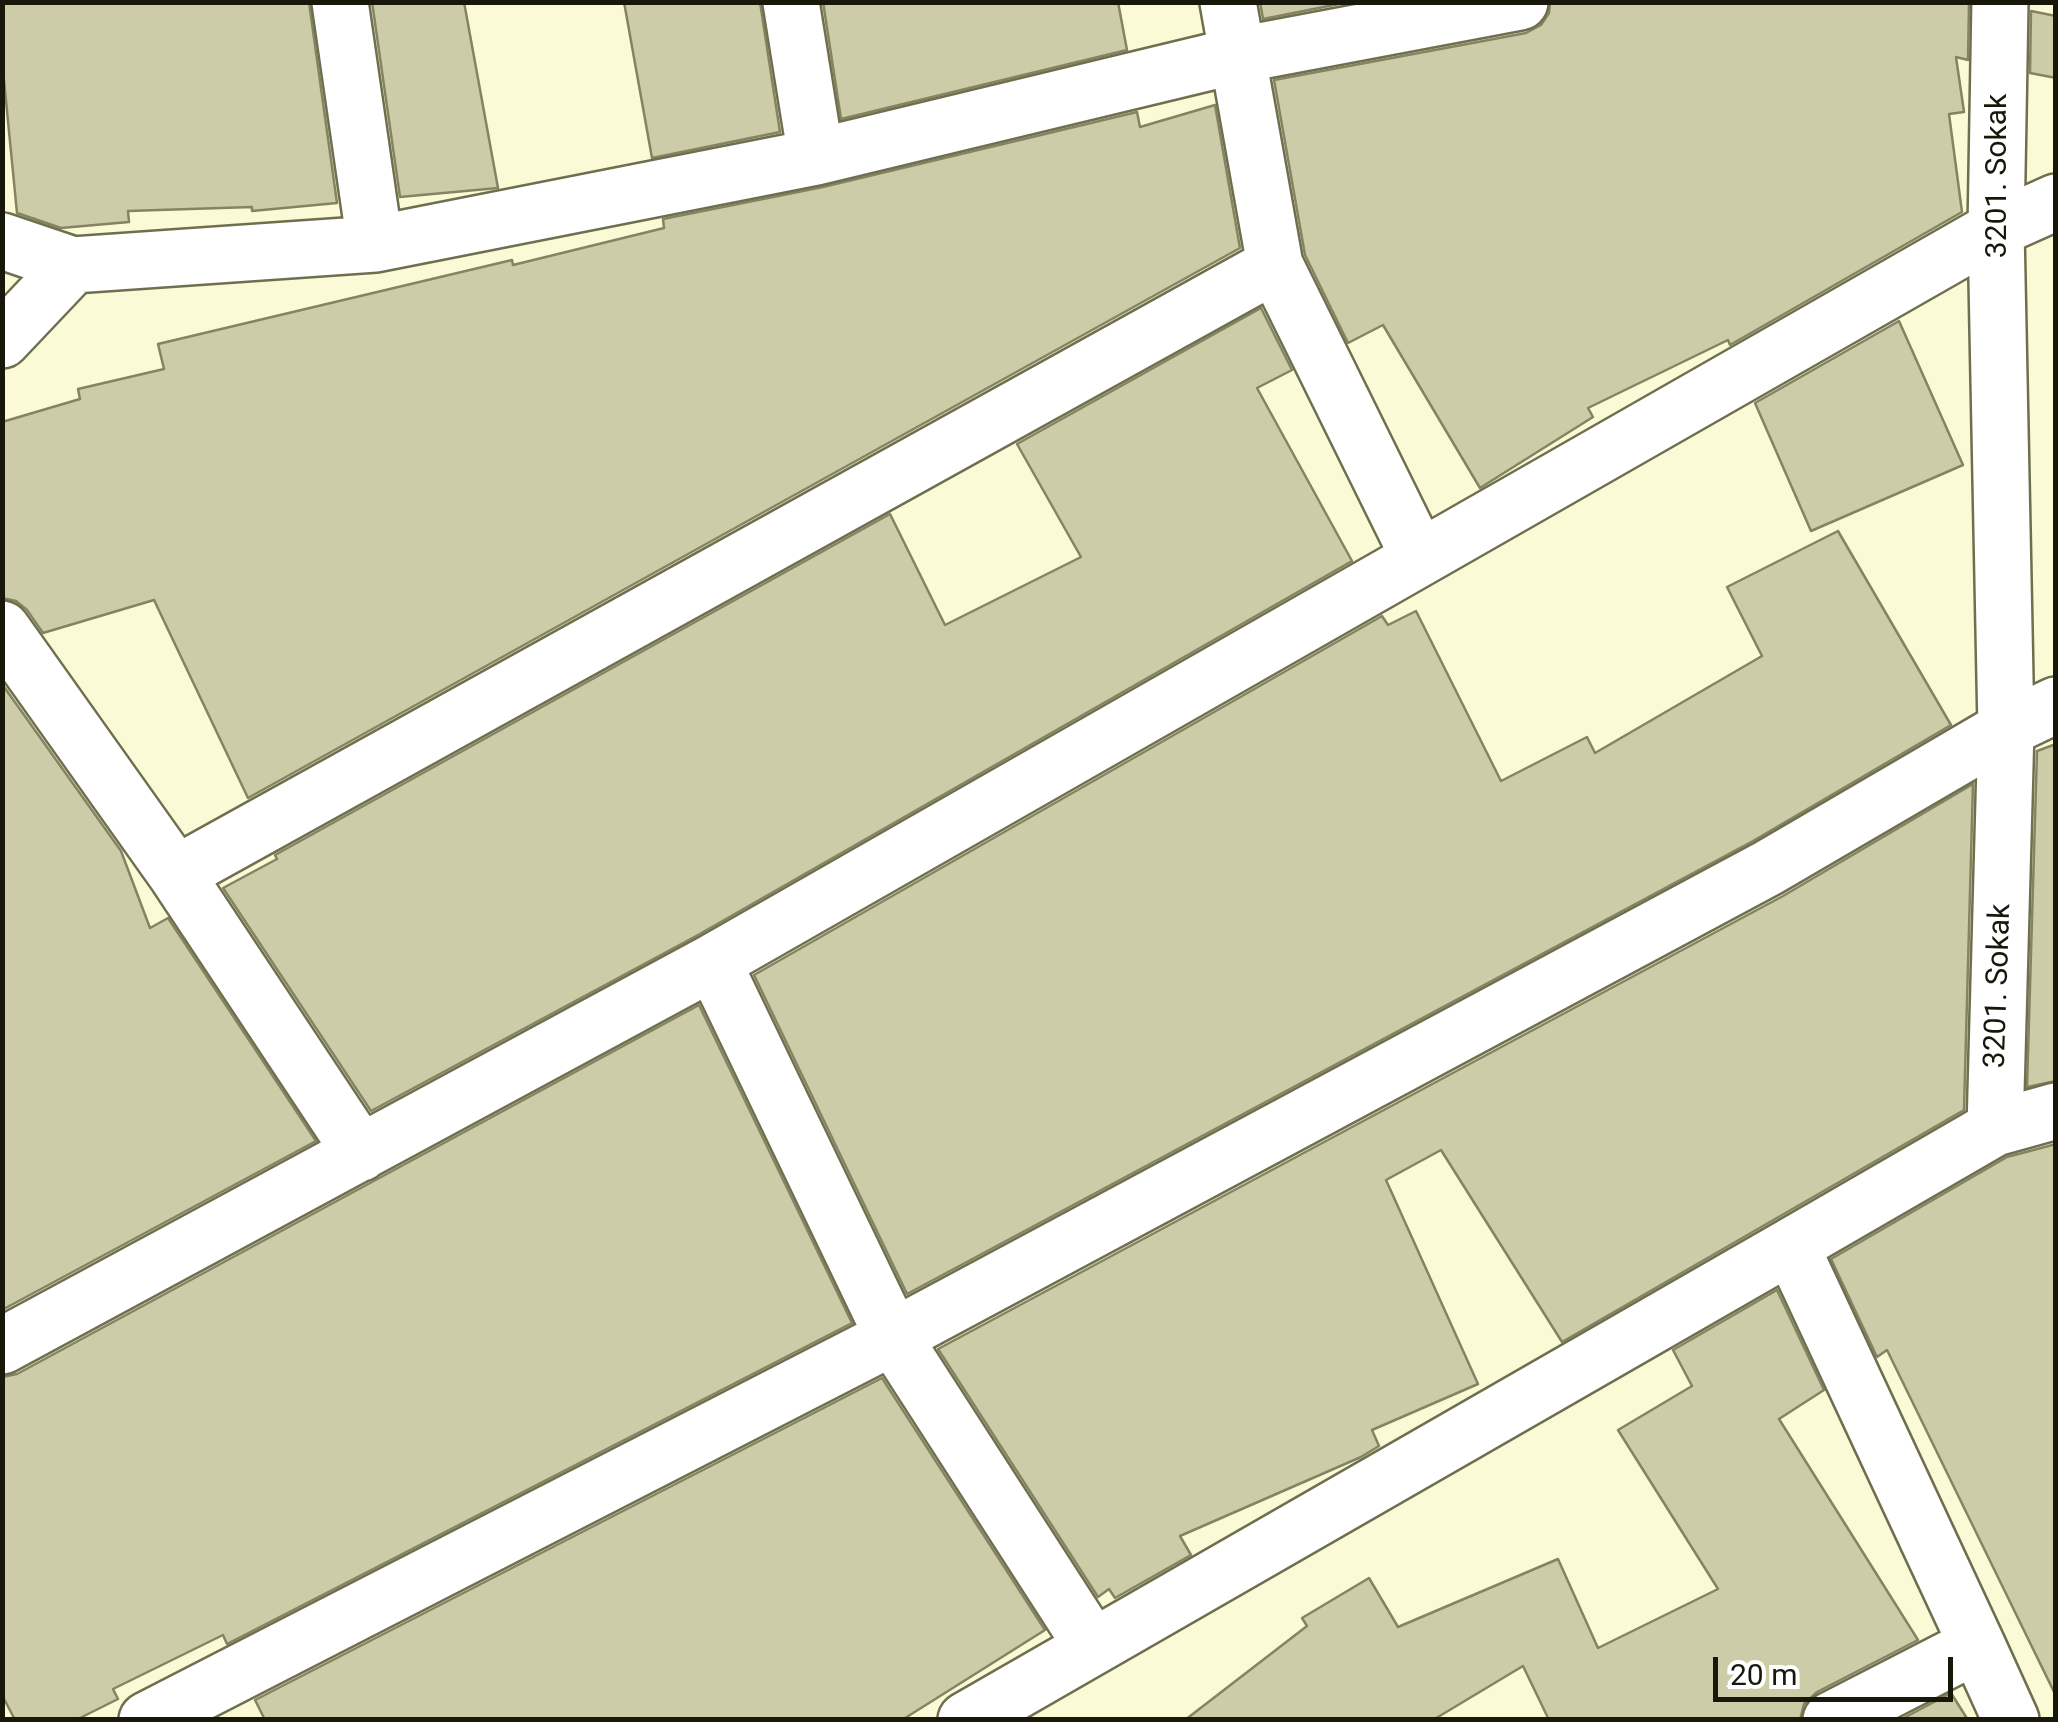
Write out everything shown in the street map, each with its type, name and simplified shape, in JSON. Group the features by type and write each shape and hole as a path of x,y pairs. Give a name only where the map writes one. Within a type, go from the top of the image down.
{"street":[{"path":"340,2 374,244"},
{"path":"791,2 816,157"},
{"path":"1228,2 1274,265 1419,557"},
{"path":"2,241 73,265 374,244 816,157 1239,55 1520,2"},
{"name":"3201. Sokak","path":"1995,1128 2006,729 1996,229 2000,2"},
{"path":"2,1346 713,962 1996,229 2056,202"},
{"path":"2,340 73,265"},
{"path":"176,874 1274,265"},
{"path":"2,629 176,874 361,1153"},
{"path":"147,1720 892,1337 1768,868 2006,729 2056,704"},
{"path":"713,962 892,1337 1092,1644"},
{"path":"966,1720 1092,1644 1995,1128 2056,1110"},
{"path":"1791,1246 2012,1720"},
{"path":"1830,1720 1977,1645"}],"building":[{"path":"2,2 309,2 337,203 252,211 252,207 128,211 129,222 61,228 17,213 2,60"},
{"path":"372,2 464,2 498,188 400,197"},
{"path":"624,2 760,2 780,132 652,158"},
{"path":"823,2 1118,2 1127,50 841,119"},
{"path":"1260,2 1349,2 1263,19"},
{"path":"1550,2 1969,3 1968,60 1956,57 1964,112 1949,114 1962,212 1730,345 1728,340 1588,408 1593,417 1480,488 1383,325 1348,343 1305,255 1274,80 1526,33 1541,25 1549,13"},
{"path":"2031,11 2056,16 2056,78 2030,73"},
{"path":"1215,105 1240,248 248,798 154,600 43,633 27,610 16,601 2,598 2,422 80,399 78,389 164,369 158,344 664,228 663,219 823,187 1137,112 1140,127"},
{"path":"1261,308 1292,370 1257,388 1352,561 698,935 371,1111 223,888 277,859 275,855 890,514 945,625 1081,557 1017,444"},
{"path":"1899,321 1963,465 1811,531 1755,403"},
{"path":"1838,531 1951,725 1753,841 907,1294 754,975 1382,616 1388,625 1416,611 1501,781 1587,737 1595,753 1762,656 1727,587"},
{"path":"2,684 121,851 150,928 168,918 316,1141 2,1310"},
{"path":"2056,744 2056,1081 2027,1087 2037,751"},
{"path":"1973,784 1964,1110 1562,1342 1441,1150 1386,1180 1478,1384 1372,1430 1379,1446 1361,1457 1180,1536 1191,1555 1115,1598 1109,1589 1098,1597 938,1349 1783,896"},
{"path":"699,1005 852,1323 227,1644 223,1635 113,1689 118,1699 76,1720 15,1720 2,1695 2,1377 17,1374"},
{"path":"2056,1144 2056,1696 1887,1350 1877,1357 1831,1259 2007,1157"},
{"path":"1777,1290 1824,1390 1779,1419 1918,1640 1817,1692 1804,1704 1800,1720 1549,1720 1523,1666 1433,1720 1185,1720 1307,1626 1302,1618 1369,1578 1398,1627 1558,1559 1598,1648 1718,1589 1618,1430 1692,1386 1673,1350"},
{"path":"882,1378 1045,1630 902,1720 265,1720 255,1700"},
{"path":"1951,1693 1968,1720 1900,1720"}]}
